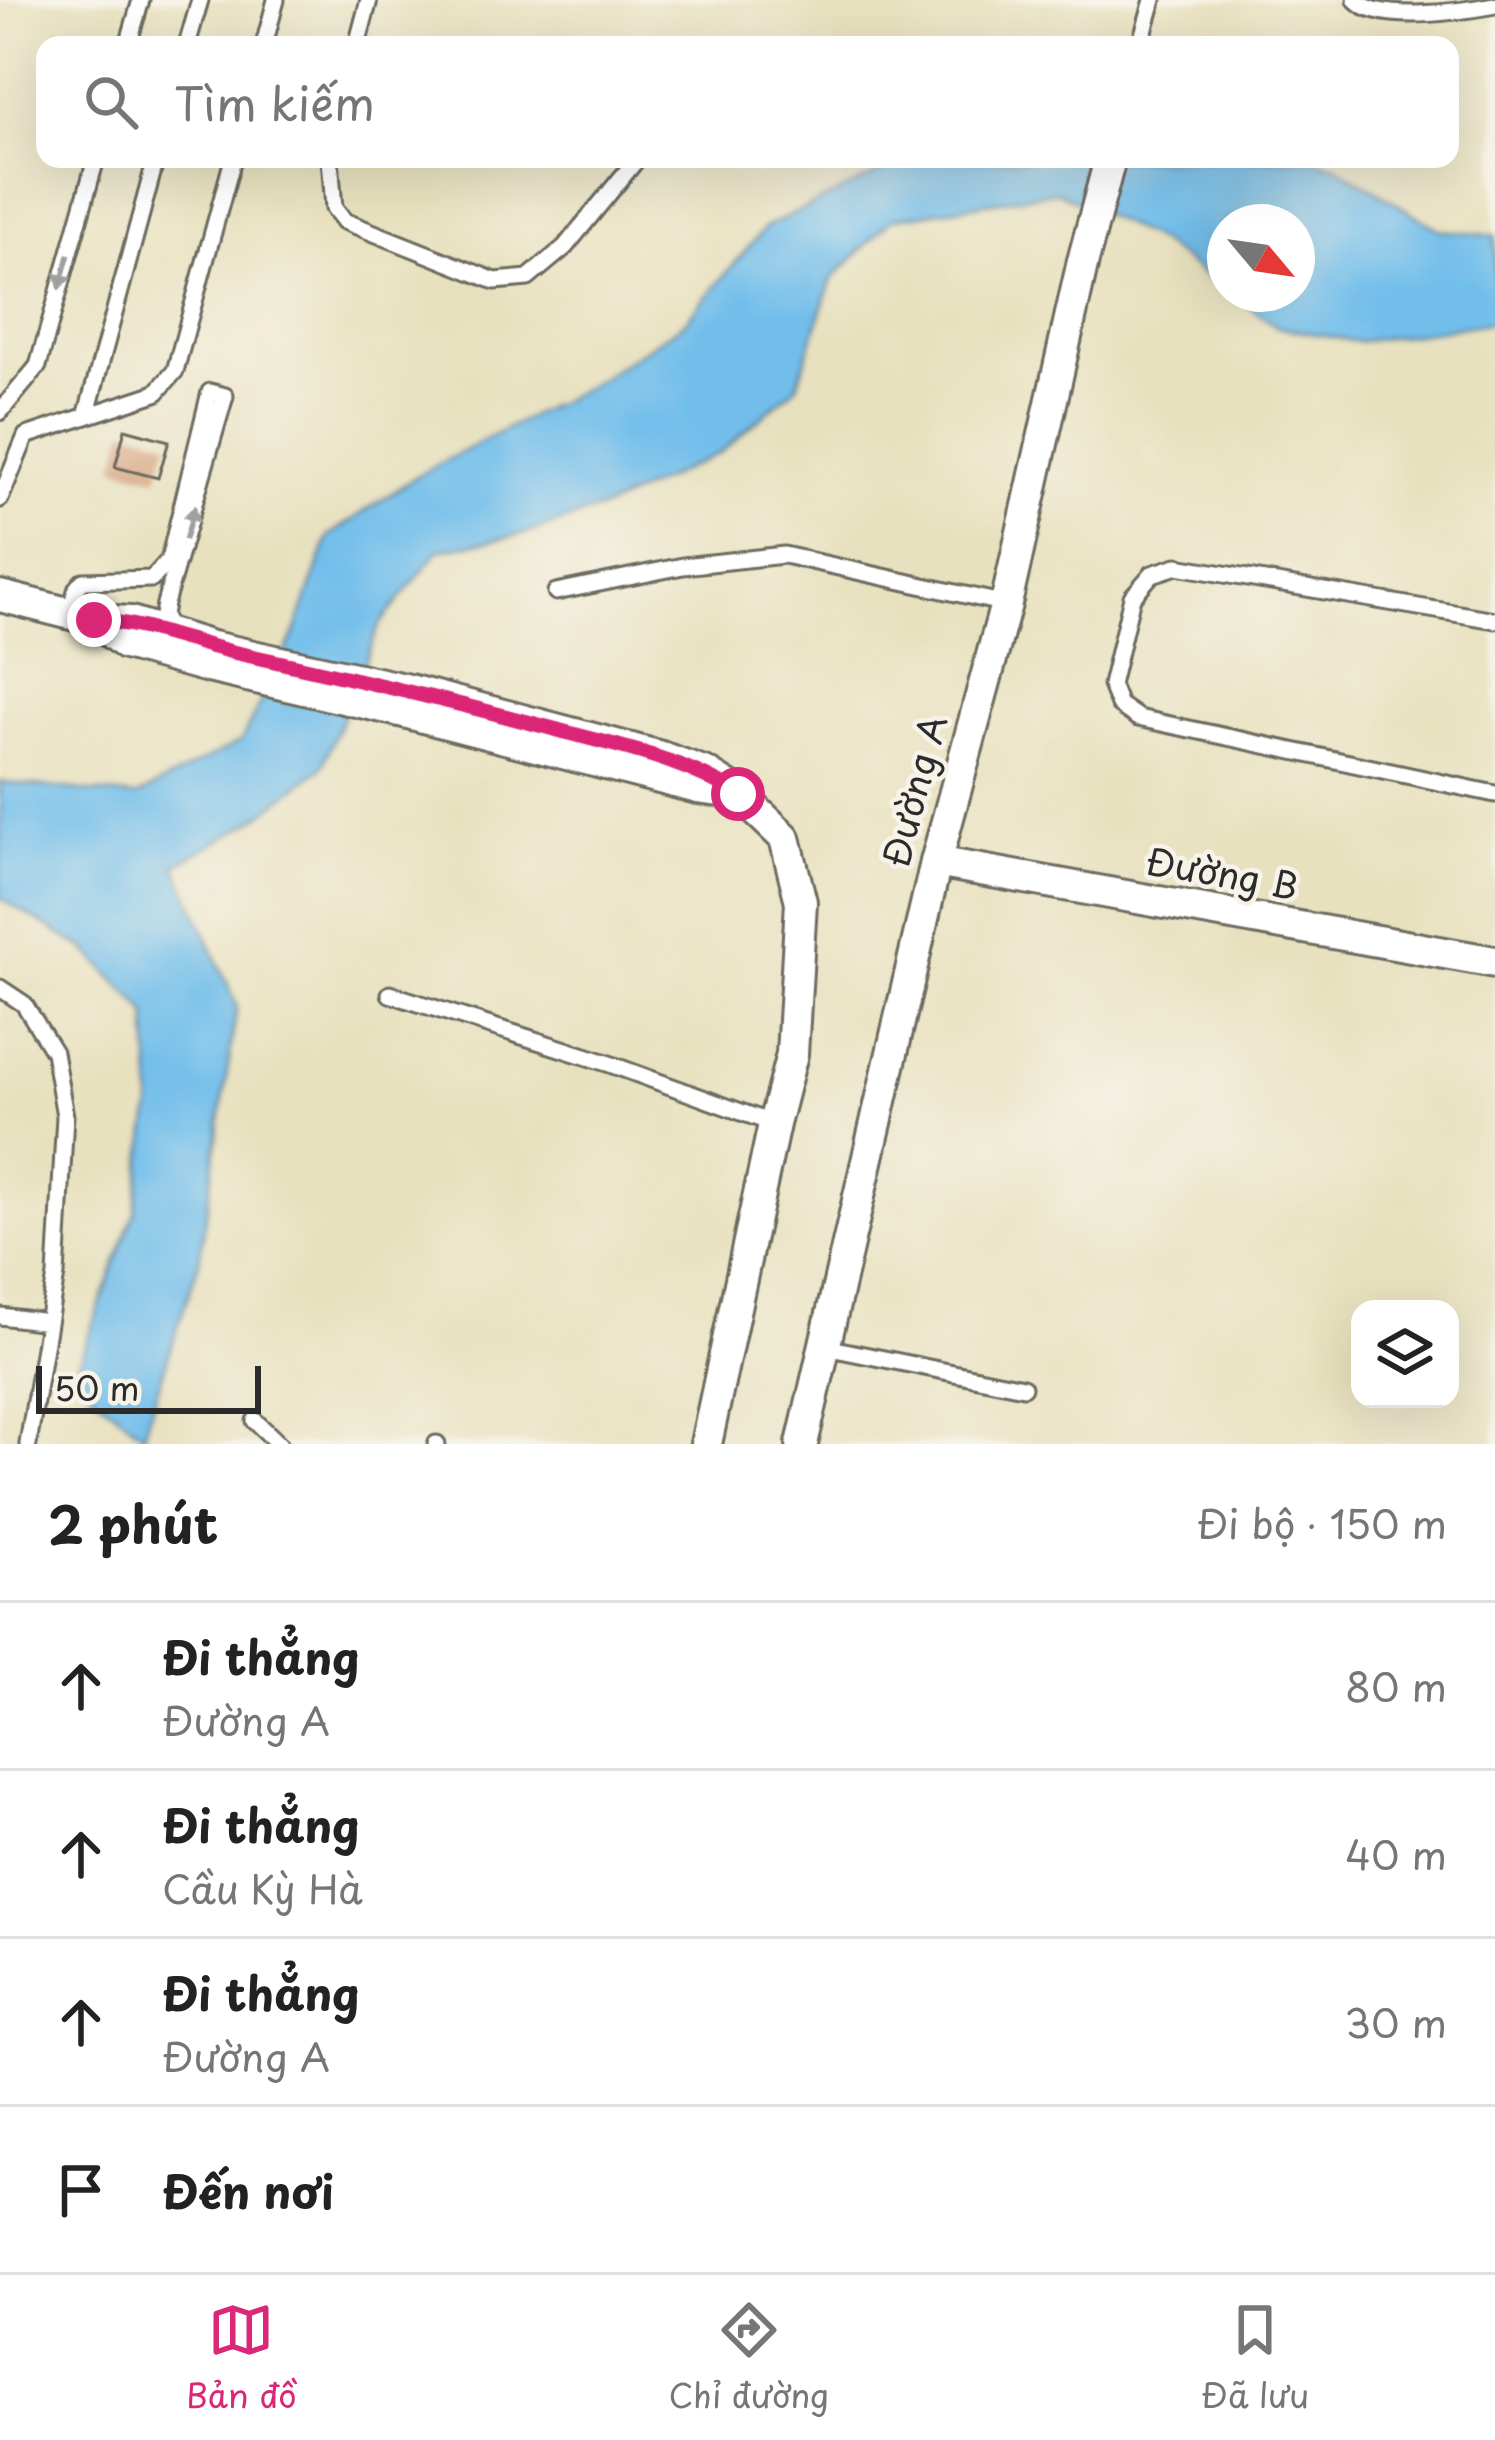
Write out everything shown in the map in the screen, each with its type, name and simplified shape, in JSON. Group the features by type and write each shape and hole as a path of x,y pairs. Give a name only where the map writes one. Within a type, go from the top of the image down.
{"street":[{"name":"Đường A","path":"802,1444 936,862 1006,604 1108,168"},
{"path":"0,596 82,617 131,622 170,634 210,657"},
{"path":"82,617 125,644 210,657 661,758 706,773 738,794 785,838 801,902 792,1054 706,1444"},
{"name":"Đường B","path":"936,862 1495,962"}],"lane":[{"path":"131,36 141,0"},
{"path":"190,36 200,0"},
{"path":"266,36 276,0"},
{"path":"359,36 369,0"},
{"path":"1143,36 1153,0"},
{"path":"1356,0 1366,10 1390,15 1495,5"},
{"path":"0,412 38,366 93,168"},
{"path":"88,412 154,168"},
{"path":"0,499 26,436 156,393 168,383 231,168"},
{"path":"331,168 334,208 344,221 495,281 528,278 553,257 629,168"},
{"path":"82,617 83,581 152,579 169,560 210,392 225,396 164,604 170,634"},
{"path":"556,592 683,566 784,555 1006,604"},
{"path":"1495,620 1177,566 1152,574 1132,597 1111,686 1119,705 1138,718 1495,794"},
{"path":"0,988 24,1004 54,1052 65,1116 56,1275 28,1444"},
{"path":"390,994 608,1063 773,1124"},
{"path":"0,1316 48,1322"},
{"path":"825,1347 1023,1387"},
{"path":"255,1420 279,1444"}],"water":[{"path":"890,168 1339,168 1440,230 1495,236 1495,322 1358,342 1278,327 1257,312 1315,312 1315,204 1207,204 1207,277 1160,243 1057,191 892,219 832,279 797,386 721,452 609,506 525,534 439,550 380,624 322,767 253,821 176,865 237,1006 199,1262 143,1434 73,1377 135,1211 152,1099 147,1013 85,949 0,898 0,782 136,797 241,741 293,638 329,536 418,475 590,385 683,324 766,227"}],"building":[{"path":"125,429 169,441 158,478 115,467"}],"route":[{"path":"94,620 131,622 212,647 410,690 661,758 706,773 738,794"}]}
